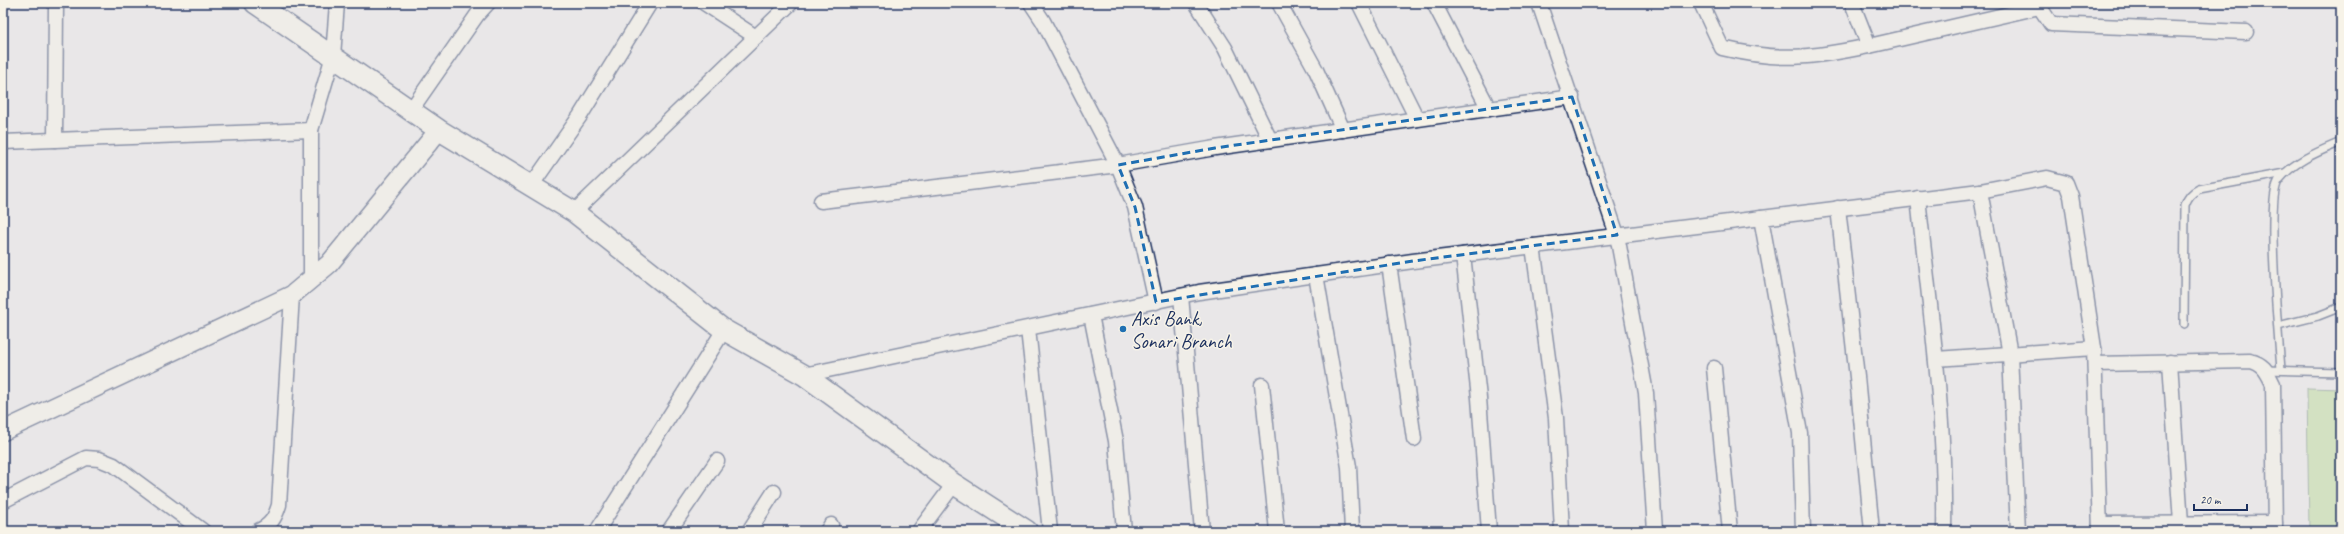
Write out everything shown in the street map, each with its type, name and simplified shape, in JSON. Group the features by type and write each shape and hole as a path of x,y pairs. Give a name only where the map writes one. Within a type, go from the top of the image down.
{"main road":[{"path":"255,3 439,130 574,212 724,330 804,375 954,484 1027,531"}],"street":[{"path":"55,140 56,3"},
{"path":"311,280 311,130 333,56 337,3"},
{"path":"411,110 477,14 488,3"},
{"path":"531,186 580,116 650,3"},
{"path":"704,3 756,37"},
{"path":"574,212 791,3"},
{"path":"1031,3 1043,21 1118,165 1135,207 1156,302"},
{"path":"1196,3 1225,48 1270,140"},
{"path":"1278,3 1316,70 1343,130"},
{"path":"1359,3 1417,120"},
{"path":"1434,3 1489,109"},
{"path":"1539,3 1617,235 1646,393 1655,531"},
{"path":"1701,3 1722,48 1753,56 1787,58 1822,56 2038,5 2051,24 2246,32"},
{"path":"1852,3 1869,46"},
{"path":"821,201 1118,165 1270,140 1572,98"},
{"path":"3,142 311,130"},
{"path":"3,431 292,295 329,264 439,130"},
{"path":"804,375 1181,296 1388,264 1980,191 2047,178 2066,183 2071,196 2094,348 2100,528 2181,524 2275,527 2273,384 2266,370 2259,363 2250,361 2095,364"},
{"path":"1980,191 2010,354 2018,531"},
{"path":"1918,198 1936,359 1945,469 1944,531"},
{"path":"1838,208 1857,377 1872,531"},
{"path":"1761,218 1800,433 1803,531"},
{"path":"1533,246 1556,418 1562,531"},
{"path":"1463,255 1479,398 1489,531"},
{"path":"1388,264 1414,439"},
{"path":"1316,275 1349,467 1352,531"},
{"path":"258,531 276,524 280,497 292,295"},
{"path":"1181,296 1202,531"},
{"path":"1091,315 1116,441 1124,531"},
{"path":"1028,329 1050,531"},
{"path":"597,531 724,330"},
{"path":"1936,359 2094,348"},
{"path":"2170,362 2181,524"},
{"path":"1714,368 1730,531"},
{"path":"1262,385 1277,531"},
{"path":"3,501 86,458 99,459 114,465 203,531"},
{"path":"669,531 717,461"},
{"path":"919,531 954,484"},
{"path":"749,531 774,492"}],"lane":[{"path":"2281,370 2273,239 2274,193 2278,181 2289,168 2341,142"},
{"path":"2184,324 2185,205 2187,199 2192,193 2199,189 2285,173"},
{"path":"2278,326 2318,316 2341,307"},
{"path":"2266,370 2341,372"}],"highlighted area":[{"path":"1572,97 1617,235 1413,261 1156,302 1135,207 1118,165 1215,148"}],"green space":[{"path":"2307,388 2341,389 2341,531 2309,531"}],"place":[{"name":"Axis Bank, Sonari Branch","path":"1123,329"}]}
